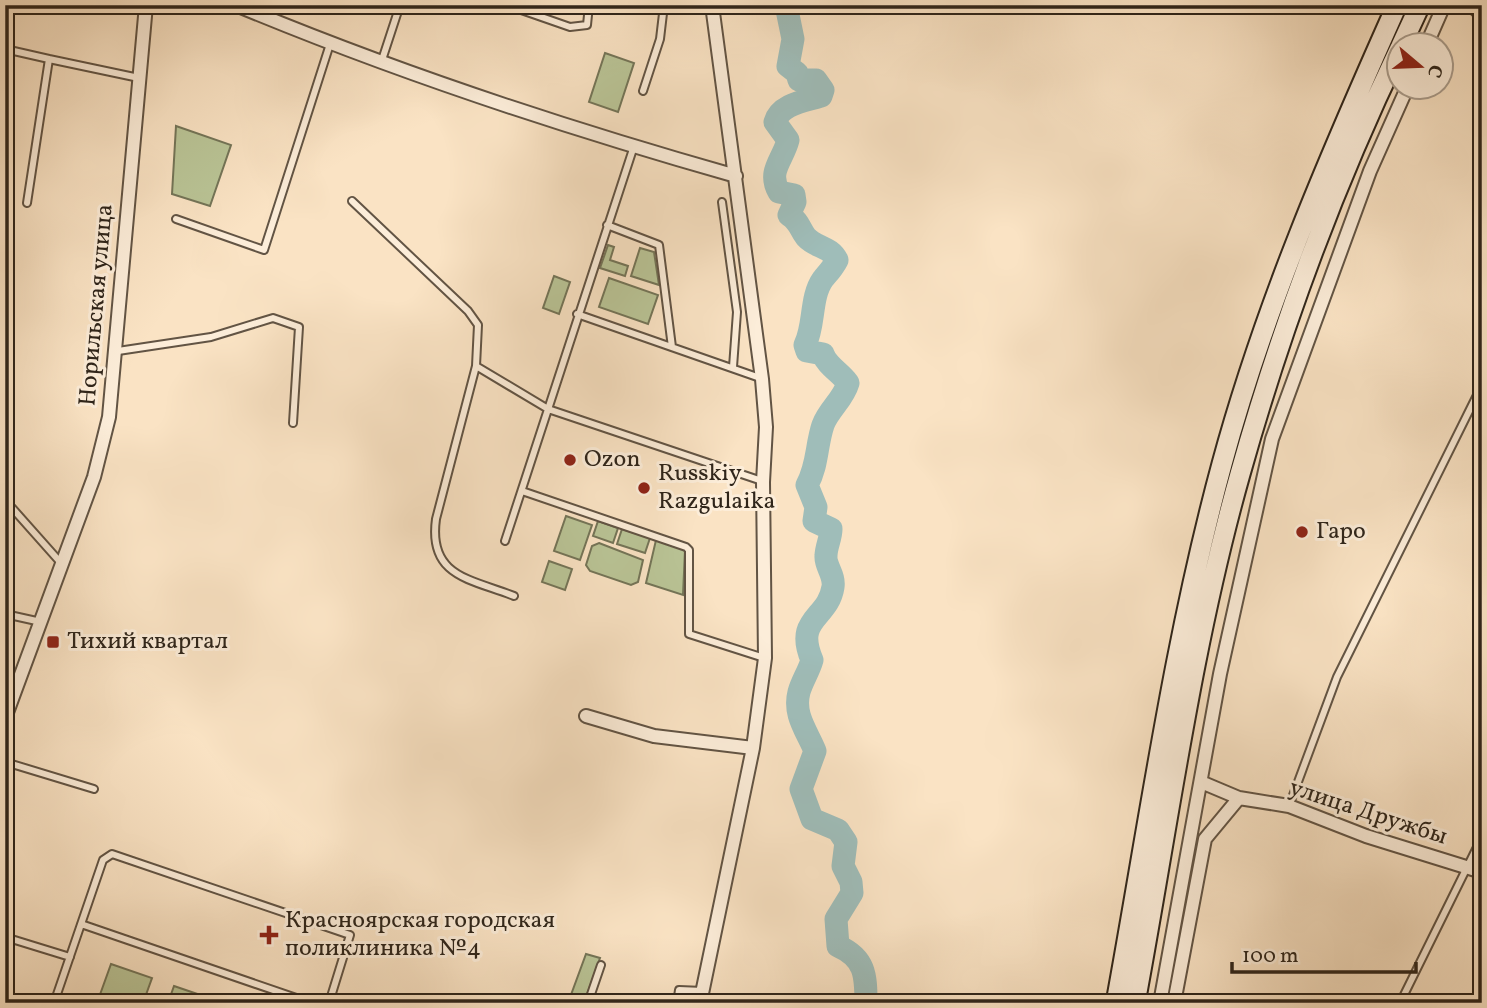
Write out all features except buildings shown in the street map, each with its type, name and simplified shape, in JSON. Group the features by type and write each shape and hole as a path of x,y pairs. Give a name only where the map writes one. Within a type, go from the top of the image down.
{"main road":[{"path":"1116,1003 1181,638 1222,463 1257,351 1317,185 1397,5"},
{"path":"1407,32 1420,5"},
{"path":"1135,1003 1200,643 1239,476 1277,348 1327,213 1386,79"}],"street":[{"name":"Норильская улица","path":"5,718 94,477 110,418 118,351 124,231 146,5"},
{"path":"236,5 381,64 573,128 635,144 736,176"},
{"path":"702,997 753,748 765,658 763,482 766,427 762,379 712,5"},
{"path":"1432,32 1444,5"},
{"path":"1160,1003 1220,674 1272,439 1370,171 1401,102"},
{"path":"586,716 654,736 753,748"},
{"name":"улица Дружбы","path":"1201,782 1239,798 1289,806 1366,836 1482,872"},
{"path":"1174,1003 1205,839 1239,798"}],"lane":[{"path":"5,29 10,5"},
{"path":"381,64 400,5"},
{"path":"507,5 570,27 587,25 589,5"},
{"path":"643,91 660,39 664,5"},
{"path":"1467,5 1482,19"},
{"path":"176,219 264,250 330,44"},
{"path":"5,49 139,78"},
{"path":"27,203 49,59"},
{"path":"505,541 577,314 635,144"},
{"path":"352,201 468,311 478,324 476,366 436,519 435,535 438,554 446,569 514,596"},
{"path":"722,202 737,312 733,367"},
{"path":"607,225 659,245 672,347"},
{"path":"577,314 762,379"},
{"path":"118,351 211,337 273,317 299,327 293,423"},
{"path":"476,366 548,409 763,482"},
{"path":"1289,806 1337,677 1482,385"},
{"path":"522,491 686,547 689,550 689,634 765,658"},
{"path":"5,500 62,565"},
{"path":"5,614 41,622"},
{"path":"5,762 94,789"},
{"path":"1399,1003 1482,837"},
{"path":"54,1003 103,860 112,855 350,935 329,1003"},
{"path":"81,924 311,1003"},
{"path":"5,937 70,957"},
{"path":"589,1003 601,965"},
{"path":"677,1003 680,990 702,997"}],"green space":[{"path":"605,53 634,63 618,112 589,102"},
{"path":"176,126 231,145 210,206 172,194"},
{"path":"608,245 614,247 610,260 628,266 625,276 600,268"},
{"path":"640,248 654,252 659,285 631,276"},
{"path":"554,276 570,282 559,314 543,308"},
{"path":"609,278 658,295 648,324 599,307"},
{"path":"566,516 592,525 580,560 554,551"},
{"path":"598,521 618,528 613,543 593,536"},
{"path":"622,529 650,538 645,553 617,544"},
{"path":"656,540 685,550 683,595 646,583"},
{"path":"599,543 643,560 638,582 631,585 590,571 586,565 592,546"},
{"path":"549,561 572,569 565,590 542,582"},
{"path":"586,954 600,958 584,1003 568,1003"},
{"path":"111,964 152,978 143,1003 97,1003"},
{"path":"174,986 212,999 211,1003 168,1003"}],"waterway":[{"path":"786,5 793,39 788,66 797,73 799,80 816,80 823,90 821,96 788,107 775,122 788,140 775,172 776,185 779,192 794,195 795,202 789,215 806,237 831,252 837,260 819,286 805,345 807,351 823,354 827,362 848,383 823,425 807,485 816,507 814,521 831,529 826,560 833,587 830,598 809,627 807,635 812,660 799,692 798,708 815,751 801,789 812,819 838,830 846,842 843,866 851,882 852,893 836,919 838,946 854,956 862,968 866,1003"}],"place":[{"name":"Ozon","path":"570,460"},
{"name":"Russkiy Razgulaika","path":"644,488"},
{"name":"Гаро","path":"1302,532"},
{"name":"Тихий квартал","path":"53,642"},
{"name":"Красноярская городская поликлиника №4","path":"269,935"}]}
